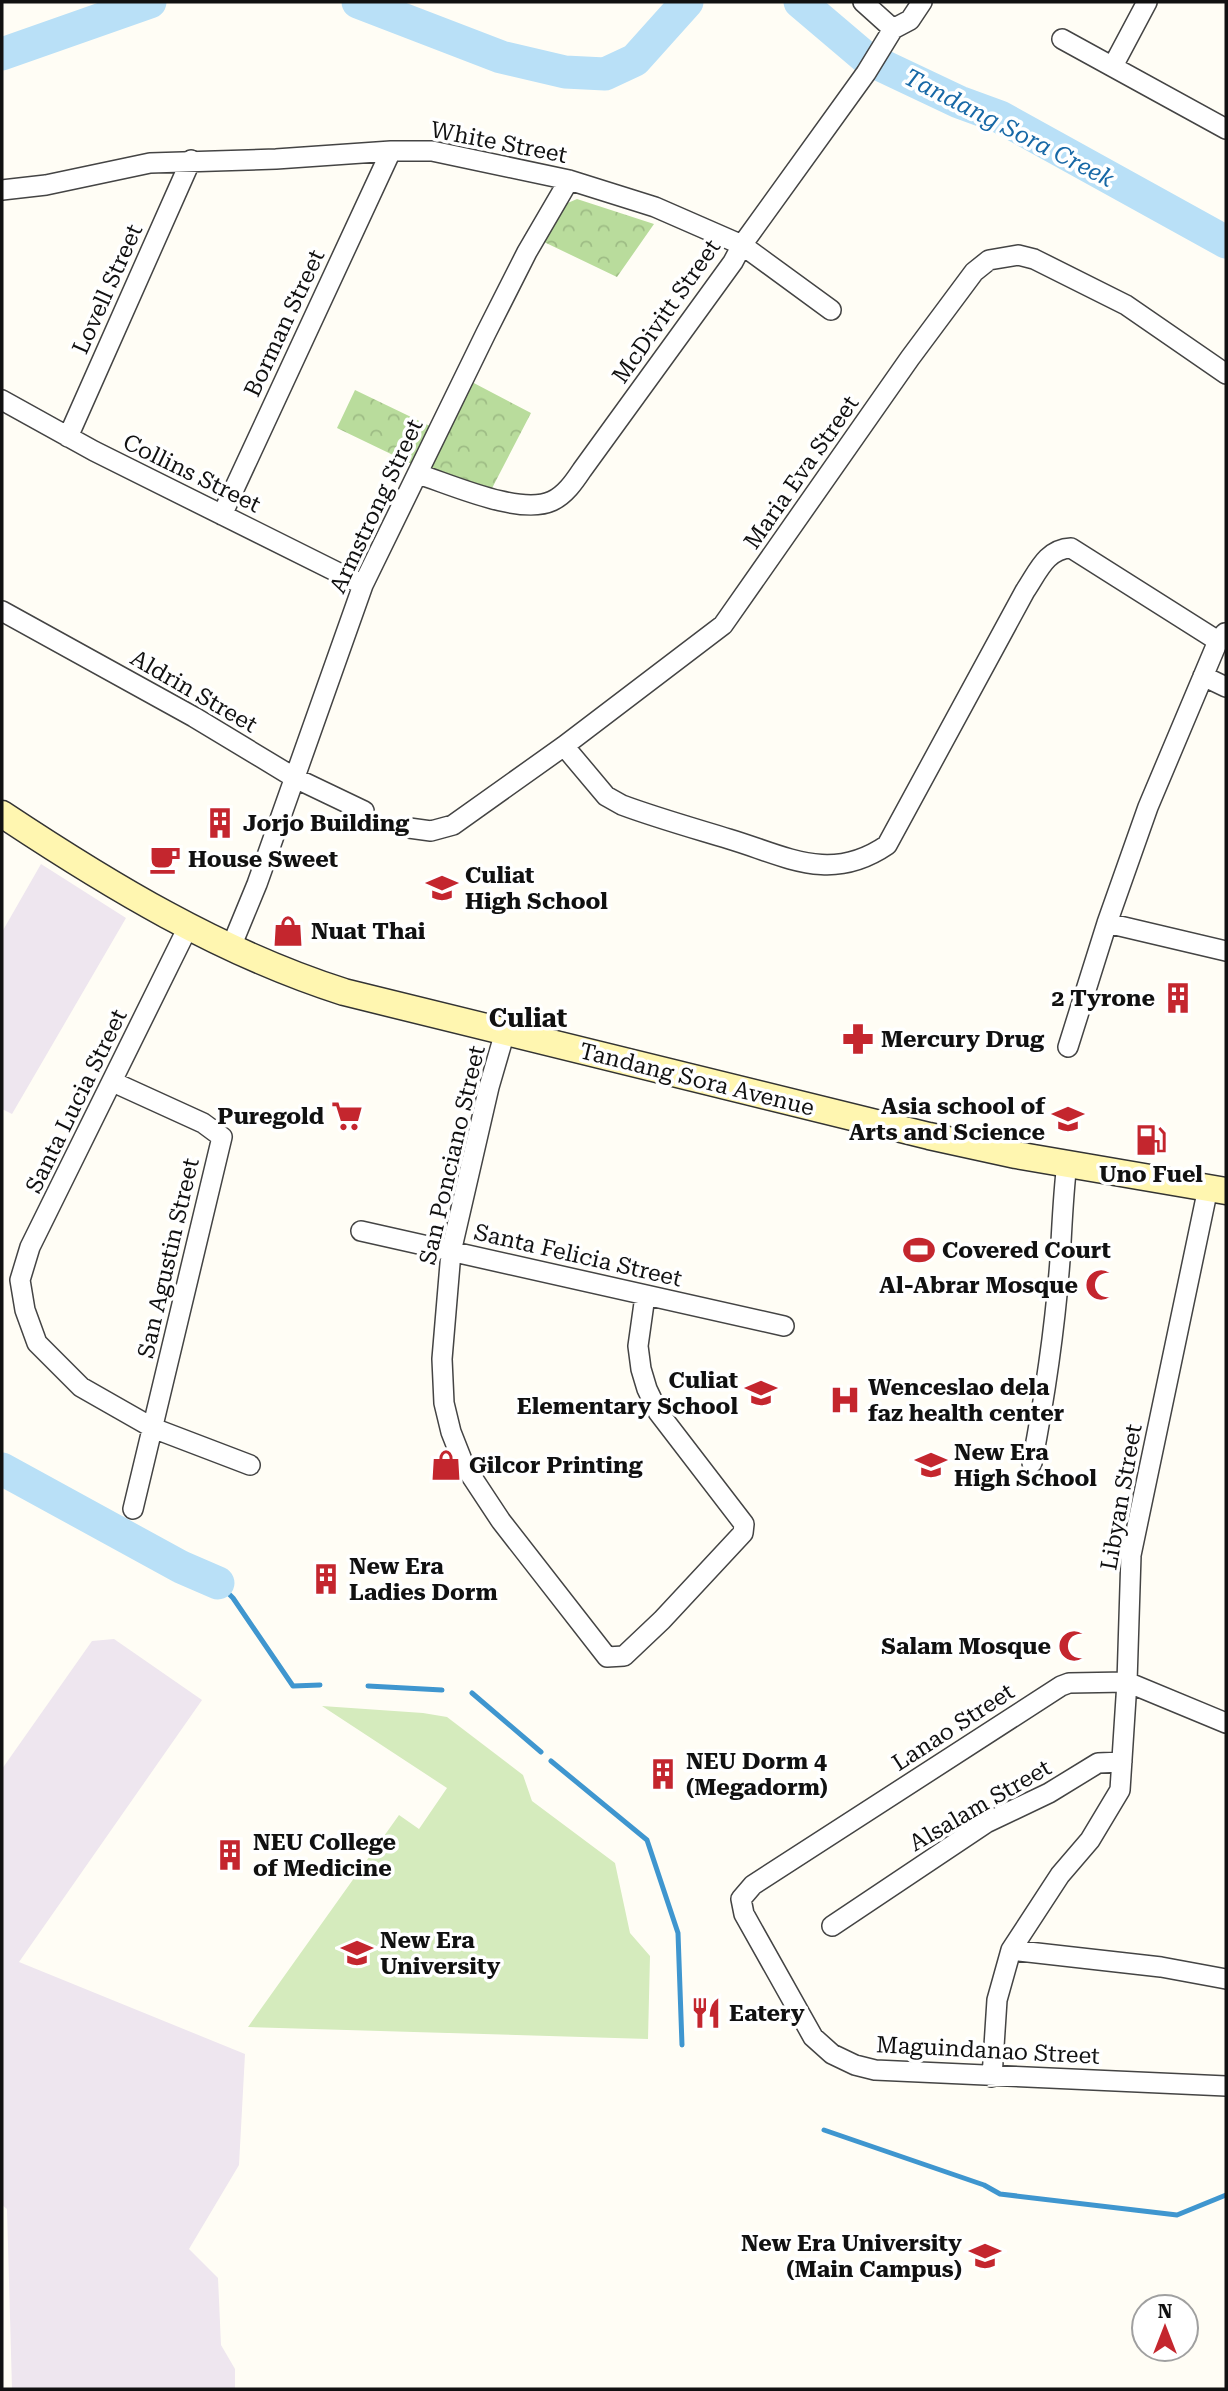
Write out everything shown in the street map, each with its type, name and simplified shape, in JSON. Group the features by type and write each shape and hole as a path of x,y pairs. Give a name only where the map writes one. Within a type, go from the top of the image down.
{"main road":[{"name":"Tandang Sora Avenue","path":"2,814 111,884 188,927 319,984 929,1136 1217,1189"}],"street":[{"path":"863,2 893,29"},
{"name":"McDivitt Street","path":"418,474 512,503 549,503 561,496 733,262 742,245 866,73 893,29 911,20 922,2"},
{"path":"1113,66 1147,2"},
{"path":"1062,39 1226,129"},
{"name":"Borman Street","path":"222,515 391,151"},
{"name":"White Street","path":"2,190 46,185 150,163 432,151 569,180 655,207 742,245 831,310"},
{"name":"Lovell Street","path":"68,437 191,160"},
{"name":"Armstrong Street","path":"232,947 363,585 527,252 569,180"},
{"name":"Maria Eva Street","path":"409,828 431,831 453,825 564,746 723,625 909,358 974,272 989,260 1018,255 1034,259 1125,305 1226,374"},
{"name":"Collins Street","path":"2,400 68,437 363,585"},
{"path":"564,746 606,796 622,805 798,862 846,863 869,857 887,845 1006,626 1050,553 1059,548 1071,548 1222,636 1148,807 1107,923 1069,1047"},
{"name":"Aldrin Street","path":"2,611 183,711 295,778 364,811"},
{"path":"1203,676 1226,687"},
{"path":"1107,923 1226,951"},
{"name":"Santa Lucia Street","path":"188,927 30,1247 20,1280 25,1310 37,1343 81,1387 153,1428 250,1465"},
{"name":"San Ponciano Street","path":"505,1032 489,1087 451,1252 442,1359 444,1403 464,1465 501,1521 607,1657 624,1656 663,1620 743,1533 744,1524 658,1412 647,1389 640,1368 638,1346 645,1296"},
{"name":"San Agustin Street","path":"113,1082 203,1123 222,1137 133,1509"},
{"path":"1032,1464 1047,1387 1067,1163"},
{"name":"Libyan Street","path":"992,2077 997,2000 1010,1950 1060,1875 1090,1840 1120,1790 1131,1555 1217,1189"},
{"name":"Santa Felicia Street","path":"361,1231 785,1326"},
{"name":"Lanao Street","path":"744,1914 741,1899 753,1885 1061,1686 1127,1682 1226,1723"},
{"name":"Alsalam Street","path":"832,1926 986,1824 1049,1793 1098,1763 1122,1762"},
{"name":"Maguindanao Street","path":"744,1914 813,2036 832,2054 855,2065 875,2070 992,2077 1226,2086"},
{"path":"1010,1950 1161,1967 1226,1979"}],"shaded area":[{"path":"41,864 126,918 12,1114 2,1109 2,932"},
{"path":"114,1639 202,1700 19,1962 245,2054 239,2165 189,2249 218,2278 221,2345 235,2369 235,2389 12,2389 7,2209 2,2205 2,1769 92,1641"}],"green space":[{"path":"577,199 654,224 617,277 544,242 563,205"},
{"path":"470,381 531,413 489,494 423,472"},
{"path":"355,390 436,429 418,467 337,428"},
{"path":"322,1706 447,1717 523,1775 532,1801 615,1863 630,1933 650,1956 648,2039 248,2027 399,1815 419,1829 447,1788"}],"waterway":[{"name":"Tandang Sora Creek","path":"2,54 150,2"},
{"name":"Tandang Sora Creek","path":"358,2 501,57 565,72 605,74 635,60 687,2"},
{"name":"Tandang Sora Creek","path":"800,2 866,58 959,102 1000,117 1226,242"},
{"path":"2,1469 181,1567 218,1583"},
{"path":"218,1583 233,1598 293,1686 320,1685"},
{"path":"368,1686 442,1690"},
{"path":"472,1693 541,1752"},
{"path":"551,1761 647,1840 678,1933 682,2045"},
{"path":"824,2130 984,2185 1000,2194 1177,2215 1226,2195"}],"place":[{"name":"Jorjo Building","path":"220,823"},
{"name":"House Sweet","path":"165,859"},
{"name":"Culiat High School","path":"442,888"},
{"name":"Nuat Thai","path":"288,931"},
{"name":"2 Tyrone","path":"1178,998"},
{"name":"Mercury Drug","path":"858,1039"},
{"name":"Puregold","path":"347,1116"},
{"name":"Asia school of Arts and Science","path":"1068,1119"},
{"name":"Uno Fuel","path":"1151,1140"},
{"name":"Covered Court","path":"919,1250"},
{"name":"Al-Abrar Mosque","path":"1101,1285"},
{"name":"Culiat Elementary School","path":"761,1393"},
{"name":"Wenceslao dela faz health center","path":"845,1400"},
{"name":"Gilcor Printing","path":"446,1465"},
{"name":"New Era High School","path":"931,1465"},
{"name":"New Era Ladies Dorm","path":"326,1579"},
{"name":"Salam Mosque","path":"1074,1646"},
{"name":"NEU Dorm 4 (Megadorm)","path":"663,1774"},
{"name":"NEU College of Medicine","path":"230,1855"},
{"name":"New Era University","path":"357,1953"},
{"name":"Eatery","path":"706,2013"},
{"name":"New Era University (Main Campus)","path":"985,2256"}],"district":[{"name":"Culiat","path":"528,1018"}]}
